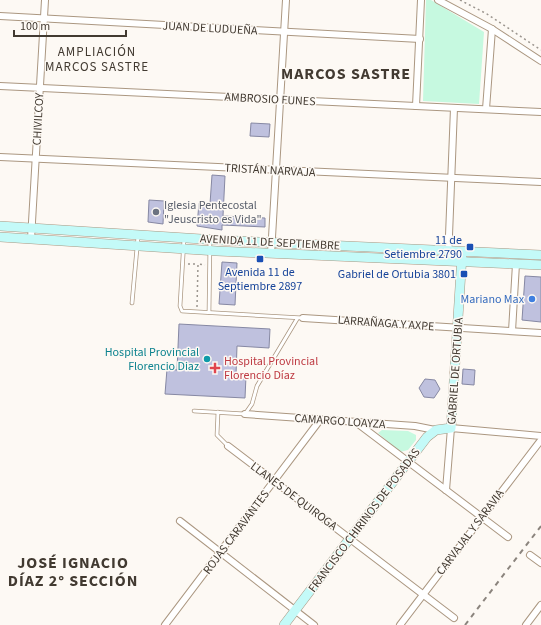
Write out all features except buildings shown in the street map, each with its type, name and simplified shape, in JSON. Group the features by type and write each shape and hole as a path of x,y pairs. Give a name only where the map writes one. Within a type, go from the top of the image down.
{"main road":[{"name":"AVENIDA 11 DE SEPTIEMBRE","path":"0,226 210,240 541,255"},
{"name":"AVENIDA 11 DE SEPTIEMBRE","path":"0,237 210,251 541,265"},
{"name":"GABRIEL DE ORTUBIA","path":"451,428 462,252"},
{"path":"434,430 451,428"},
{"name":"FRANCISCO CHIRINOS DE POSADAS","path":"284,625 427,437 434,430"}],"street":[{"name":"CHIVILCOY","path":"30,239 45,0"},
{"path":"271,254 286,0"},
{"path":"416,106 422,0"},
{"path":"438,0 492,29 541,61"},
{"name":"JUAN DE LUDUEÑA","path":"0,16 420,39"},
{"path":"486,109 492,29"},
{"name":"AMBROSIO FUNES","path":"0,86 541,112"},
{"path":"448,261 454,108"},
{"name":"TRISTÁN NARVAJA","path":"0,157 541,182"},
{"path":"512,331 516,264"},
{"name":"LARRAÑAGA Y AXPE","path":"300,318 541,333"},
{"name":"CAMARGO LOAYZA","path":"246,414 422,427 434,430"},
{"name":"ROJAS CARAVANTES","path":"165,625 221,553 320,420"},
{"path":"357,423 508,537"},
{"path":"451,428 541,436"},
{"name":"GABRIEL DE ORTUBIA","path":"446,490 451,428"},
{"name":"CARVAJAL Y SARAVIA","path":"400,625 541,440"},
{"name":"LLANES DE QUIROGA","path":"228,446 454,618"},
{"path":"180,521 314,625"},
{"path":"530,555 541,563"},
{"path":"526,625 541,605"}],"lane":[{"path":"132,304 138,235"},
{"path":"184,238 180,309 300,318 257,386 252,404 246,414 194,410"},
{"path":"209,312 210,240"},
{"path":"218,412 217,435 228,446"}],"path":[{"path":"460,0 488,14 541,50"},
{"path":"183,263 210,265"},
{"path":"197,311 198,264"}],"green space":[{"path":"426,0 431,0 484,32 479,104 423,101"},
{"path":"382,430 408,431 416,435 416,440 408,450 400,452 378,433"}],"railway":[{"path":"465,625 541,526"}],"place":[{"name":"Iglesia Pentecostal \"Jeuscristo es Vida\"","path":"156,212"},
{"name":"11 de Setiembre 2790","path":"470,247"},
{"name":"Avenida 11 de Septiembre 2897","path":"260,259"},
{"name":"Gabriel de Ortubia 3801","path":"464,274"},
{"name":"Mariano Max","path":"532,299"},
{"name":"Hospital Provincial Florencio Diaz","path":"207,359"},
{"name":"Hospital Provincial Florencio Díaz","path":"215,368"}],"district":[{"name":"AMPLIACIÓN MARCOS SASTRE","path":"97,58"},
{"name":"MARCOS SASTRE","path":"346,73"},
{"name":"JOSÉ IGNACIO DÍAZ 2° SECCIÓN","path":"73,571"}]}
